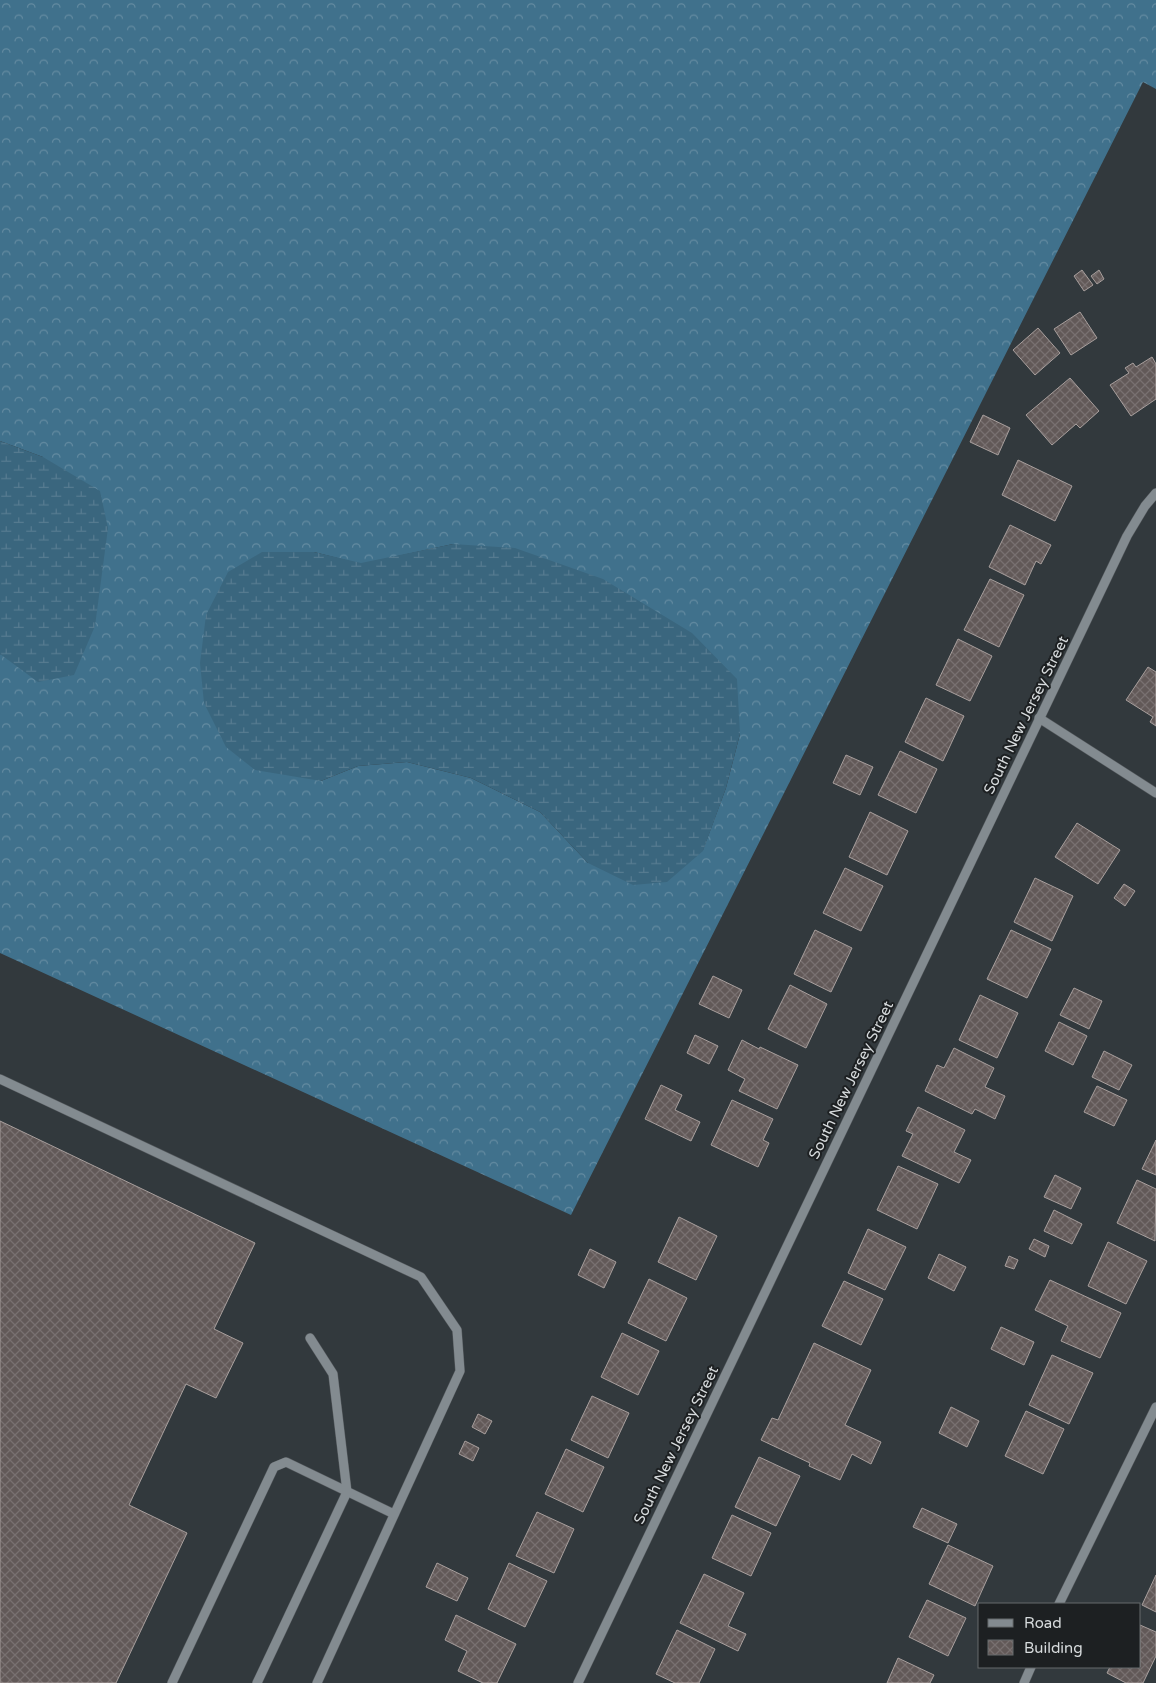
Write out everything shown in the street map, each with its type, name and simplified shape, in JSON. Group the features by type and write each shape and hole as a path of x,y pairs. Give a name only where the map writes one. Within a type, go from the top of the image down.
{"street":[{"name":"South New Jersey Street","path":"578,1683 1127,536 1145,506 1156,493"},
{"path":"1039,718 1156,793"},
{"path":"0,1079 421,1277 456,1330 460,1371 316,1683"},
{"path":"257,1683 347,1492 333,1374 310,1338"},
{"path":"1060,1603 1155,1412"},
{"path":"172,1683 274,1467 286,1462 394,1514"},
{"path":"1024,1683 1031,1668"}],"green space":[{"path":"0,0 1156,0 1156,89 1143,82 571,1215 0,953 0,654 3,655 43,457 0,441","holes":["453,544 740,734 726,788 703,850 588,863 540,812 471,778 407,762 358,766 321,781 314,552 361,564"]},
{"path":"0,441 43,457 100,491 108,528 95,626 74,675 38,682 0,654"},
{"path":"453,544 515,548 603,579 692,633 737,679 740,734 726,788 703,851 667,882 633,885 588,863 540,812 471,778 407,762 358,766 321,781 255,770 226,747 204,703 200,663 206,615 228,572 262,552 314,552 361,563"}],"building":[{"path":"1082,270 1093,285 1084,291 1074,276"},
{"path":"1099,270 1104,279 1097,284 1091,276"},
{"path":"1080,312 1097,338 1071,355 1054,329"},
{"path":"1038,328 1060,353 1035,375 1013,350"},
{"path":"1152,357 1156,364 1156,399 1131,416 1110,385 1129,373 1125,368 1133,363 1136,367"},
{"path":"1070,378 1099,411 1080,428 1076,424 1052,445 1026,415"},
{"path":"983,415 1010,428 998,455 970,442"},
{"path":"1018,460 1072,486 1055,521 1002,495"},
{"path":"1010,525 1051,545 1041,564 1036,561 1025,585 989,567"},
{"path":"990,579 1024,595 999,647 964,630"},
{"path":"958,639 992,656 970,701 936,685"},
{"path":"1148,667 1156,672 1156,726 1150,722 1153,717 1126,700"},
{"path":"926,698 964,716 943,761 905,742"},
{"path":"900,751 937,769 916,813 878,795"},
{"path":"846,755 873,767 860,795 833,783"},
{"path":"870,812 908,831 887,875 849,857"},
{"path":"1077,823 1120,850 1098,884 1055,857"},
{"path":"845,868 883,886 861,931 823,913"},
{"path":"1035,878 1073,896 1052,941 1014,922"},
{"path":"1124,884 1135,891 1125,906 1114,898"},
{"path":"815,930 852,948 831,992 794,974"},
{"path":"1011,930 1051,949 1027,998 987,979"},
{"path":"713,976 742,990 729,1018 699,1004"},
{"path":"790,985 827,1004 806,1048 768,1029"},
{"path":"1074,988 1102,1001 1089,1029 1060,1015"},
{"path":"980,995 1018,1013 997,1058 959,1040"},
{"path":"1059,1022 1087,1036 1073,1065 1045,1051"},
{"path":"695,1035 718,1046 709,1064 687,1053"},
{"path":"742,1040 798,1065 777,1109 739,1091 745,1079 728,1070"},
{"path":"954,1048 994,1068 985,1087 1005,1096 995,1119 975,1109 972,1114 925,1091 937,1065 944,1068"},
{"path":"1104,1051 1132,1065 1119,1090 1092,1077"},
{"path":"661,1085 682,1095 675,1110 700,1122 691,1141 645,1119"},
{"path":"1097,1086 1127,1100 1114,1126 1084,1112"},
{"path":"732,1100 773,1119 763,1140 769,1143 758,1167 711,1145"},
{"path":"918,1107 965,1130 954,1152 971,1160 959,1183 902,1156 913,1134 906,1131"},
{"path":"0,1121 255,1243 214,1329 243,1343 216,1398 186,1384 129,1505 187,1533 116,1683 0,1683"},
{"path":"1156,1140 1156,1175 1142,1169"},
{"path":"898,1166 938,1184 917,1229 877,1210"},
{"path":"1055,1175 1081,1188 1071,1209 1044,1197"},
{"path":"1137,1180 1156,1189 1155,1241 1117,1223"},
{"path":"1054,1210 1082,1224 1072,1244 1044,1231"},
{"path":"679,1217 717,1236 696,1280 658,1262"},
{"path":"868,1229 906,1247 885,1290 848,1273"},
{"path":"1034,1239 1049,1246 1045,1257 1029,1249"},
{"path":"1108,1242 1147,1261 1126,1304 1088,1286"},
{"path":"590,1249 616,1262 604,1288 578,1275"},
{"path":"939,1254 966,1267 954,1291 928,1278"},
{"path":"1009,1256 1018,1260 1014,1269 1005,1266"},
{"path":"649,1279 687,1298 666,1341 628,1323"},
{"path":"1050,1280 1121,1313 1100,1358 1061,1341 1068,1326 1035,1310"},
{"path":"844,1281 883,1299 861,1345 822,1326"},
{"path":"1001,1327 1034,1342 1024,1365 991,1349"},
{"path":"622,1333 659,1351 638,1395 601,1377"},
{"path":"814,1343 871,1370 845,1425 881,1442 871,1464 852,1454 840,1480 809,1466 810,1463 761,1440 772,1418 778,1420"},
{"path":"1052,1355 1093,1373 1069,1424 1029,1405"},
{"path":"592,1396 629,1413 608,1458 571,1440"},
{"path":"951,1407 979,1421 967,1447 939,1433"},
{"path":"1026,1411 1064,1429 1043,1474 1005,1456"},
{"path":"478,1414 492,1421 485,1434 472,1427"},
{"path":"465,1441 479,1448 473,1461 459,1454"},
{"path":"566,1449 604,1467 583,1512 545,1494"},
{"path":"759,1457 800,1476 776,1526 735,1507"},
{"path":"922,1508 957,1524 948,1543 913,1527"},
{"path":"537,1512 574,1529 554,1573 516,1556"},
{"path":"732,1515 771,1533 751,1576 712,1558"},
{"path":"948,1545 993,1566 975,1606 929,1584"},
{"path":"437,1563 468,1578 457,1601 426,1587"},
{"path":"509,1563 547,1581 525,1627 488,1609"},
{"path":"704,1574 744,1593 728,1626 746,1634 738,1651 680,1623"},
{"path":"1156,1575 1156,1612 1142,1605"},
{"path":"927,1600 966,1618 948,1656 909,1637"},
{"path":"456,1615 516,1644 497,1683 483,1683 458,1671 467,1651 445,1640"},
{"path":"1141,1625 1156,1632 1156,1656 1143,1683 1126,1683 1107,1673 1110,1668 1141,1668"},
{"path":"677,1630 715,1649 699,1683 675,1683 656,1674"},
{"path":"898,1658 934,1675 930,1683 887,1683"}]}
